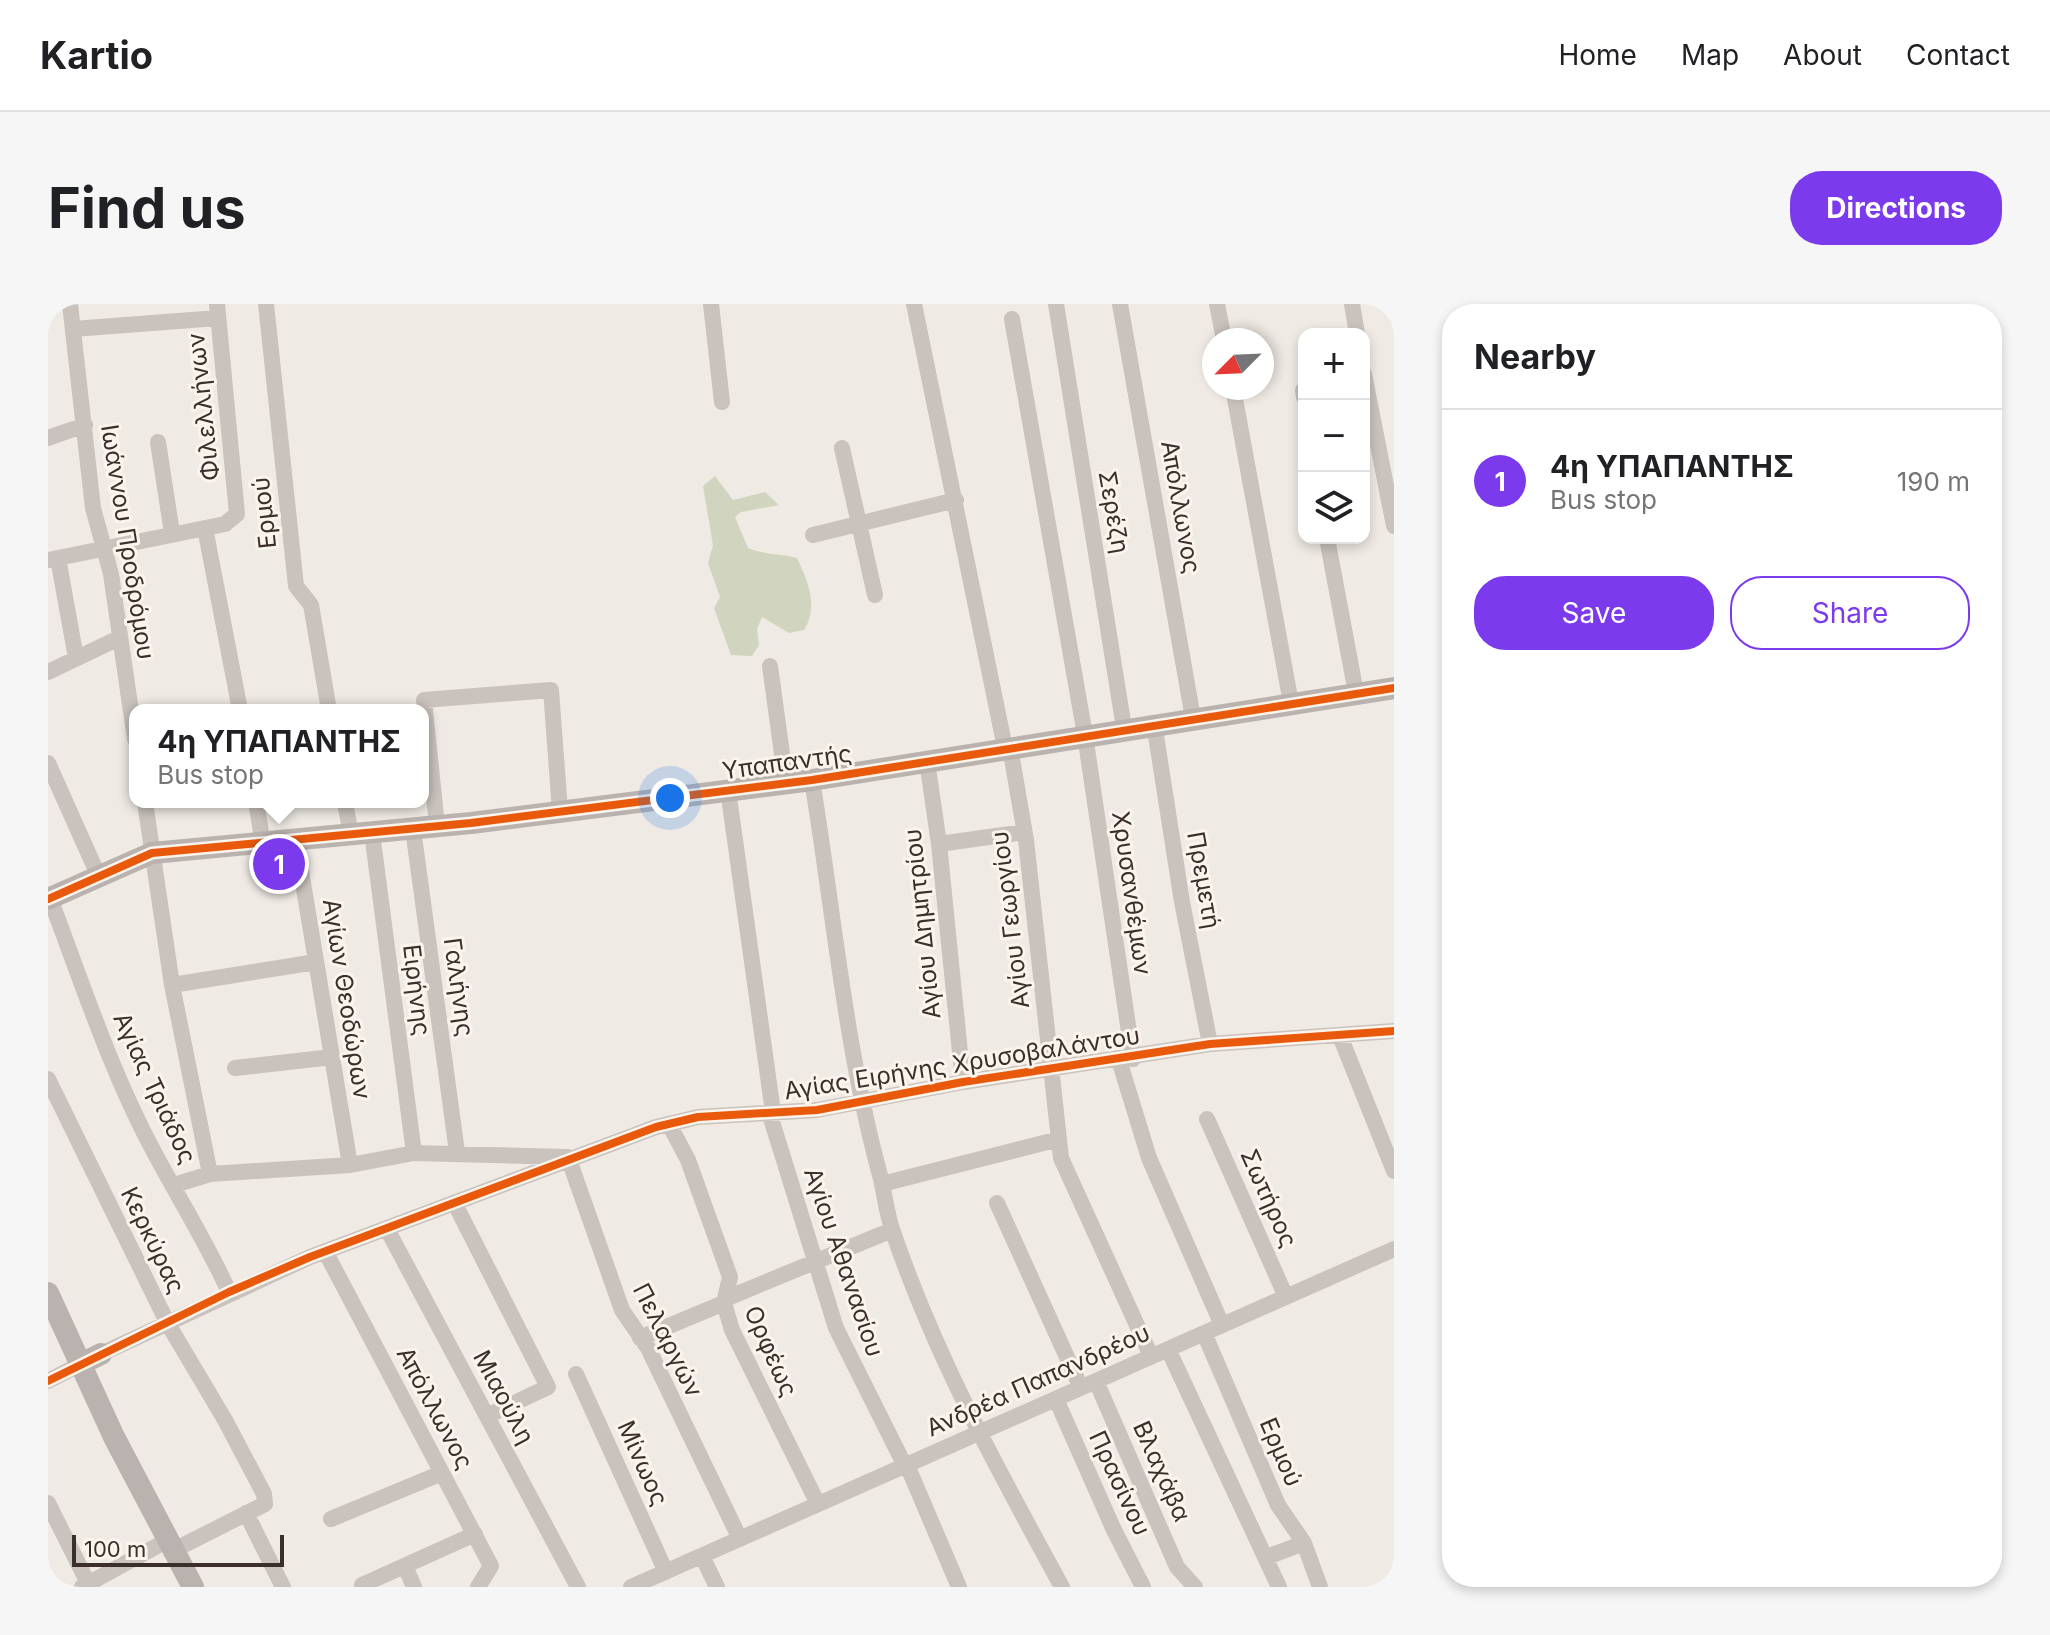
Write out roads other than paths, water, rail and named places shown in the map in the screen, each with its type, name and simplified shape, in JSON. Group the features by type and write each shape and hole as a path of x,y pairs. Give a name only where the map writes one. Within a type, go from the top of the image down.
{"street":[{"name":"Ιωάννου Προδρόμου","path":"70,304 93,508 104,547 129,704"},
{"name":"Ερμού","path":"266,304 296,586 311,605 328,704"},
{"path":"711,304 722,402"},
{"name":"Αγίου Γεωργίου","path":"914,304 1024,832 1061,1158 1151,1356"},
{"name":"Σερέζη","path":"1056,304 1124,728"},
{"name":"Απόλλωνος","path":"1120,304 1193,718"},
{"path":"1217,304 1222,328"},
{"path":"1352,304 1356,328"},
{"name":"Φιλελλήνων","path":"73,329 218,311 238,507 232,521 205,528"},
{"name":"Χρυσανθέμων","path":"1012,319 1085,735 1126,1059 1149,1158 1222,1325"},
{"path":"1235,400 1291,703"},
{"path":"1369,400 1394,526"},
{"path":"48,438 85,425"},
{"path":"158,442 172,533"},
{"path":"842,448 875,595"},
{"path":"813,535 956,500"},
{"path":"76,658 53,560 205,528 239,704"},
{"path":"1328,544 1356,693"},
{"path":"48,672 119,638"},
{"path":"770,666 786,783"},
{"name":"Υπαπαντής","path":"49,899 152,853 413,829 812,780 1154,723 1394,688"},
{"path":"424,704 424,700 551,690 560,811"},
{"name":"Πρεμετή","path":"1154,723 1182,902 1210,1044"},
{"path":"429,748 437,826"},
{"name":"Αγίου Δημητρίου","path":"927,761 939,844 963,1082"},
{"path":"48,763 99,877"},
{"path":"812,780 839,988 859,1102 892,1230 977,1434 1062,1587"},
{"name":"Αγίου Αθανασίου","path":"728,790 771,1112 846,1351 906,1466 959,1587"},
{"path":"146,808 172,985 210,1174"},
{"path":"257,808 263,844"},
{"path":"348,808 361,834"},
{"name":"Γαλήνης","path":"413,829 457,1152"},
{"path":"939,844 1024,832"},
{"name":"Ειρήνης","path":"361,834 414,1153"},
{"name":"Αγίων Θεοδώρων","path":"296,841 350,1165"},
{"name":"Αγίας Τριάδος","path":"49,899 127,1096 212,1253 229,1292"},
{"path":"172,985 316,962"},
{"name":"Αγίας Ειρήνης Χρυσοβαλάντου","path":"48,1381 229,1292 325,1251 455,1204 568,1157 669,1124 698,1117 817,1110 963,1082 1210,1044 1394,1031"},
{"path":"1340,1036 1394,1171"},
{"path":"235,1068 332,1057"},
{"name":"Κερκύρας","path":"48,1079 168,1324 225,1420 265,1504 246,1513"},
{"name":"Σωτήρος","path":"1207,1119 1286,1297"},
{"name":"Ορφέως","path":"669,1124 688,1160 730,1277 724,1301 732,1330 818,1504"},
{"path":"882,1184 1059,1139"},
{"path":"174,1185 210,1174 350,1165 414,1153 568,1157"},
{"name":"Πελαργών","path":"568,1157 622,1310 640,1338 740,1539"},
{"name":"Βλαχάβα","path":"997,1203 1177,1567 1192,1582"},
{"path":"455,1204 548,1387 487,1416"},
{"name":"Μιαούλη","path":"387,1229 578,1587"},
{"path":"640,1338 892,1230"},
{"name":"Ανδρέα Παπανδρέου","path":"631,1587 1394,1249"},
{"name":"Απόλλωνος","path":"325,1251 491,1566 478,1587"},
{"path":"48,1293 91,1359 114,1437 193,1587"},
{"name":"Ερμού","path":"1204,1333 1278,1505 1304,1543 1320,1587"},
{"path":"1168,1349 1279,1587"},
{"name":"Μίνωος","path":"576,1374 666,1572"},
{"name":"Πρασίνου","path":"1056,1399 1113,1528 1143,1587"},
{"path":"331,1519 442,1473"},
{"path":"48,1503 87,1586 246,1513 283,1587"},
{"path":"362,1585 475,1534"},
{"path":"1267,1557 1304,1543"},
{"path":"702,1556 717,1587"},
{"path":"405,1566 414,1587"}],"place":[{"name":"4η ΥΠΑΠΑΝΤΗΣ","path":"279,864"}]}
